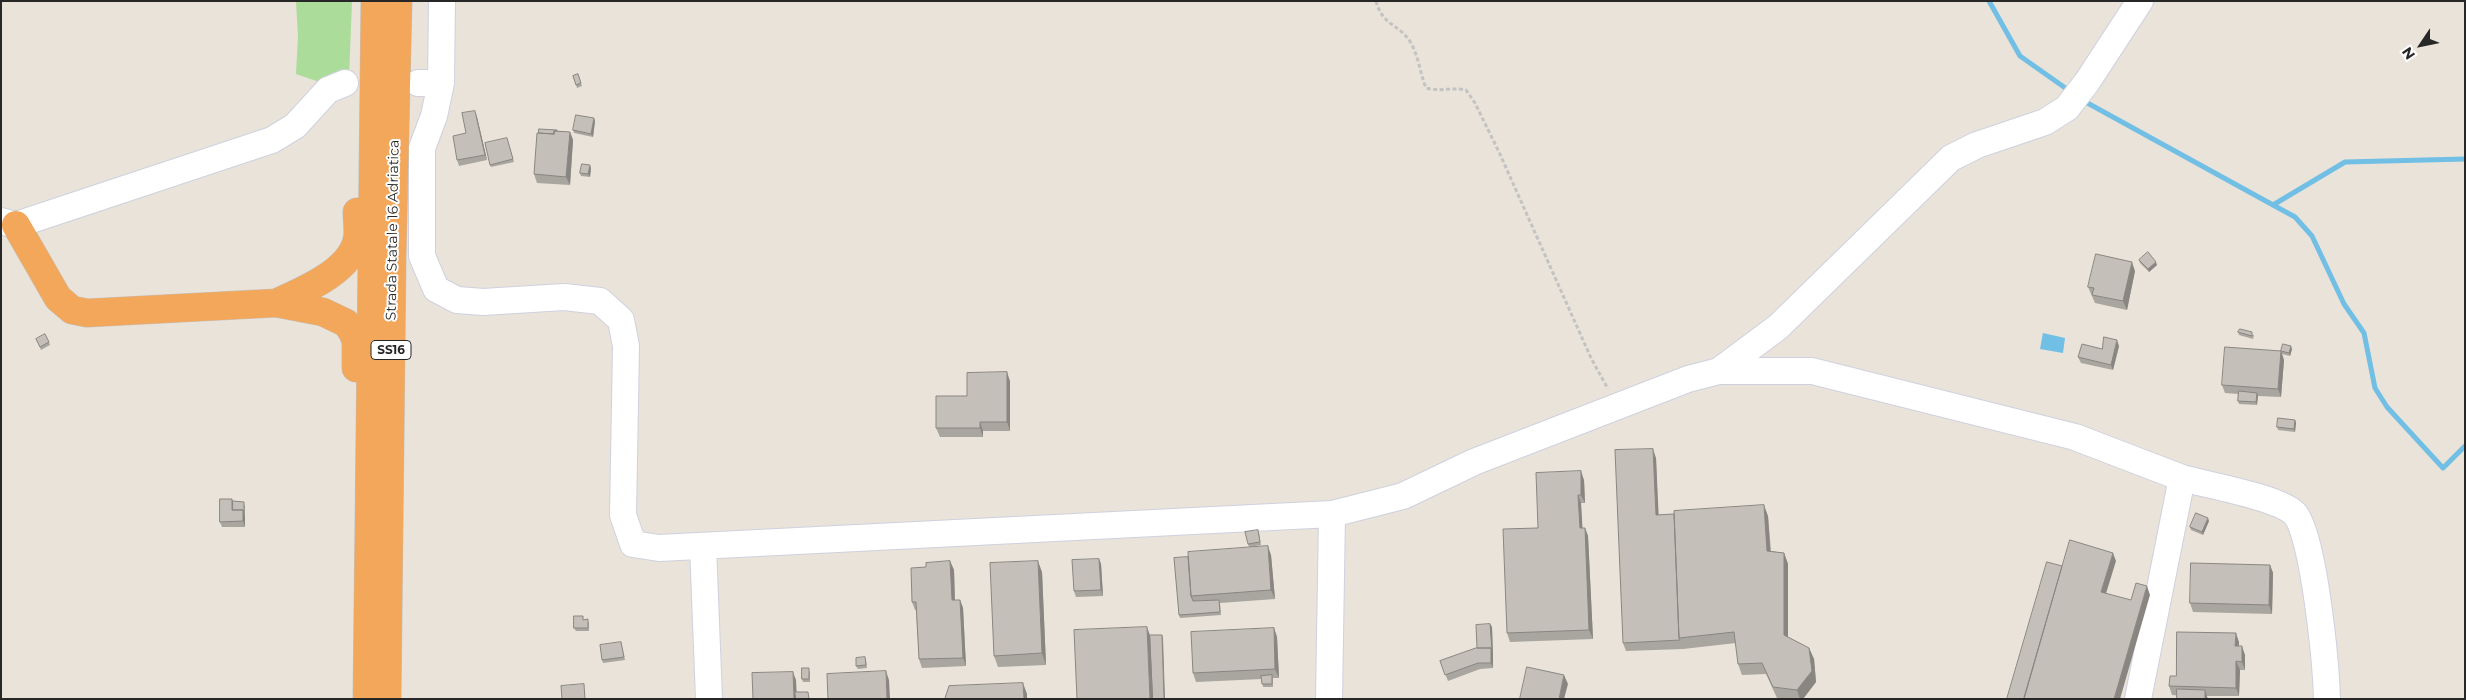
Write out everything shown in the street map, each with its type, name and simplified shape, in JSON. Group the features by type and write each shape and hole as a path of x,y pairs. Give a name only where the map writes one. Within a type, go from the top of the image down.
{"highway":[{"name":"Strada Statale 16 Adriatica","path":"367,699 374,1"},
{"name":"Strada Statale 16 Adriatica","path":"387,699 392,256 398,1"},
{"path":"276,303 319,283 346,260 357,240 358,146 374,94"},
{"path":"8,223 58,298 72,310 88,313 276,303 323,312 346,323 356,341 354,502 369,554"}],"street":[{"path":"442,1 430,83 434,116 422,148 422,256 436,289 457,300 564,297 600,301 621,320 626,346 624,515 633,544 659,548 1332,514 1403,496 1474,462 1688,380 1719,371 1812,371 2075,437 2182,478 2263,498 2294,514 2305,535 2316,591 2328,699"},
{"path":"1719,371 1778,327 1951,158 1977,145 2045,122 2067,108 2087,82 2140,1"},
{"path":"8,223 272,140 295,126 328,90 345,83"},
{"path":"2138,699 2182,478"},
{"path":"1329,699 1332,514"},
{"path":"703,546 709,699"}],"path":[{"path":"1376,1 1380,15 1410,40 1419,59 1421,77 1426,88 1438,92 1453,88 1466,90 1475,103 1499,152 1591,358 1609,391 1624,405"}],"green space":[{"path":"296,1 352,1 349,77 328,85 296,74 298,37"}],"water":[{"path":"2043,333 2065,338 2063,353 2040,349"}],"building":[{"path":"578,74 581,83 576,85 573,76"},
{"path":"475,111 485,155 457,160 453,136 466,133 462,113"},
{"path":"576,115 594,118 591,134 573,130"},
{"path":"539,129 557,131 554,131 554,134 539,133"},
{"path":"554,131 570,132 566,177 534,174 537,133 554,134"},
{"path":"507,138 513,159 490,165 485,143"},
{"path":"582,164 590,165 588,174 580,173"},
{"path":"2148,252 2156,262 2148,269 2139,260"},
{"path":"2096,254 2132,262 2123,301 2092,295 2094,288 2088,287"},
{"path":"2240,329 2252,332 2252,336 2238,332"},
{"path":"45,334 49,342 40,347 36,339"},
{"path":"2104,337 2117,340 2111,365 2078,357 2082,344 2102,349"},
{"path":"2283,344 2291,346 2289,353 2281,351"},
{"path":"2225,347 2281,351 2278,389 2222,385"},
{"path":"1007,372 1007,422 980,422 980,428 936,428 936,396 967,396 967,373"},
{"path":"2239,391 2257,393 2256,402 2238,401"},
{"path":"2278,418 2295,420 2294,429 2277,427"},
{"path":"1653,449 1656,515 1674,514 1680,640 1623,643 1615,450"},
{"path":"1581,471 1581,495 1578,495 1580,528 1585,528 1589,630 1507,633 1503,529 1538,528 1536,473"},
{"path":"220,499 232,499 232,510 243,510 243,521 220,522"},
{"path":"233,501 244,502 244,513 243,510 233,510"},
{"path":"1764,505 1767,551 1784,553 1784,635 1809,648 1812,671 1797,690 1773,687 1762,663 1738,664 1734,632 1679,638 1674,511"},
{"path":"2196,513 2208,518 2202,532 2190,527"},
{"path":"1258,530 1260,542 1248,544 1245,532"},
{"path":"2070,540 2113,553 2101,592 2131,600 2136,583 2147,586 2114,699 2024,699"},
{"path":"1268,546 1271,590 1191,596 1188,552"},
{"path":"1188,557 1193,601 1219,600 1220,612 1179,615 1174,558"},
{"path":"1099,559 1101,590 1074,591 1072,560"},
{"path":"950,561 952,600 960,600 963,658 919,659 916,602 912,602 911,568 926,567 926,563"},
{"path":"1038,561 1042,653 994,656 990,563"},
{"path":"2047,562 2062,566 2024,699 2007,699"},
{"path":"2191,563 2270,565 2269,605 2190,603"},
{"path":"574,616 583,616 583,620 588,619 588,628 574,628"},
{"path":"1490,624 1492,651 1491,648 1477,648 1476,625"},
{"path":"1147,627 1150,699 1077,699 1074,630"},
{"path":"1274,628 1275,669 1193,673 1191,632"},
{"path":"2177,632 2236,633 2235,646 2242,646 2242,662 2236,661 2236,688 2169,686 2170,676 2176,676"},
{"path":"1150,635 1162,635 1164,699 1153,699"},
{"path":"621,642 624,657 602,660 600,645"},
{"path":"1476,648 1491,648 1491,663 1478,663 1445,675 1440,661"},
{"path":"865,657 866,665 856,666 856,658"},
{"path":"1527,667 1564,675 1559,699 1520,699"},
{"path":"802,668 809,668 809,679 802,679"},
{"path":"886,671 887,699 828,699 827,674"},
{"path":"793,672 794,699 753,699 752,673"},
{"path":"1272,675 1272,684 1262,684 1261,676"},
{"path":"1023,683 1024,699 945,699 949,686"},
{"path":"584,684 585,699 562,699 561,686"},
{"path":"2177,689 2205,690 2205,698 2208,699 2177,699"},
{"path":"795,692 808,692 809,699 796,699"}],"waterway":[{"path":"1989,1 2020,56 2071,92"},
{"path":"2082,100 2273,205 2345,162 2465,159"},
{"path":"2273,205 2295,217 2312,236 2344,304 2364,333 2375,388 2387,407 2443,468 2465,446"}]}
